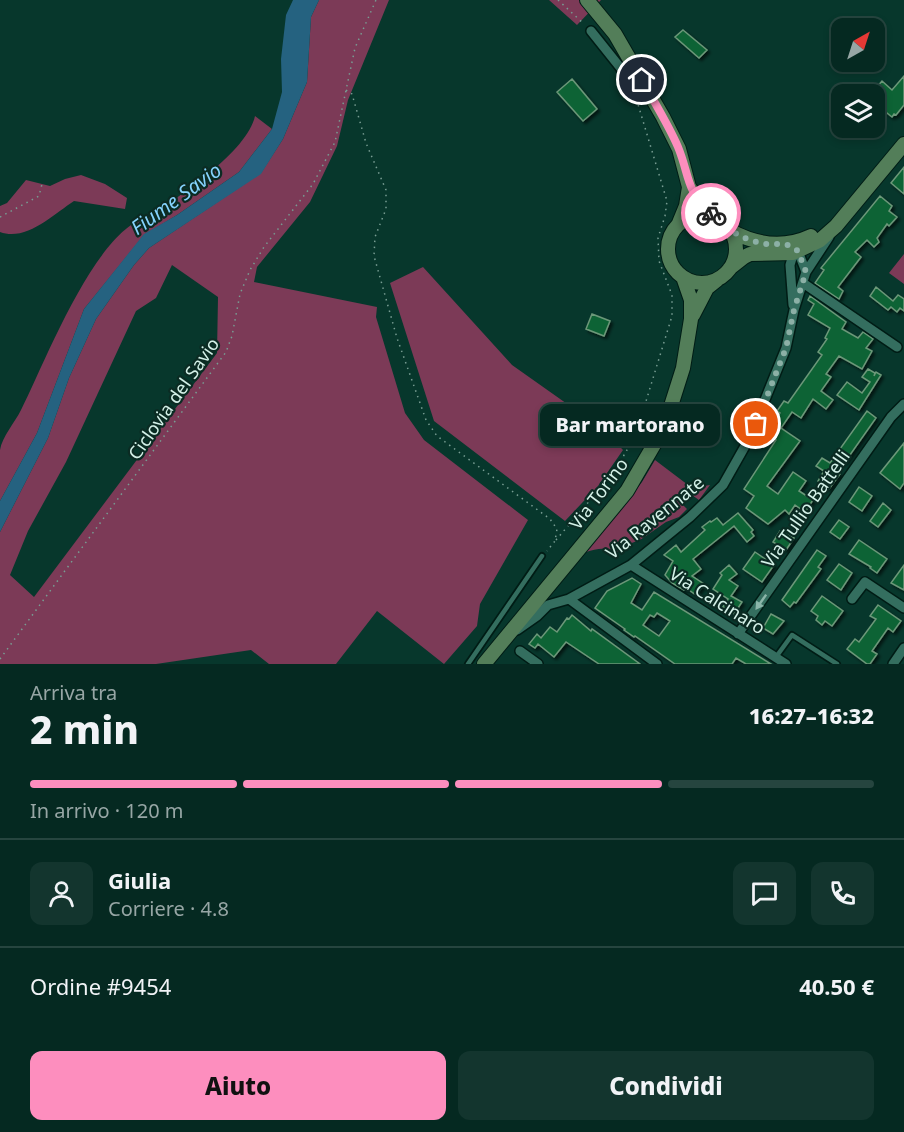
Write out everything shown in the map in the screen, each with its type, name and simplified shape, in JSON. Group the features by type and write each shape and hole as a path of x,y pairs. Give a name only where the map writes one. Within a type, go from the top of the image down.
{"main road":[{"path":"587,0 615,34 631,61 679,149 689,187 699,202 731,231 747,239 763,244 794,248"},
{"name":"Via Ravennate","path":"730,268 750,254 774,254 819,241 836,226 904,144"},
{"path":"689,187 686,206 669,238 668,255 676,271 693,282 705,283 717,280 730,268 736,250 731,231"},
{"name":"Via Ravennate","path":"794,248 826,227 857,199"},
{"path":"679,223 688,217 698,215 708,215 718,219"},
{"name":"Via Torino","path":"508,636 627,491 642,467 670,409 683,368 691,319 691,300 683,277"},
{"name":"Via Torino","path":"691,319 703,294 717,280"},
{"name":"Via Ravennate","path":"484,664 508,636"}],"street":[{"path":"591,31 631,81"},
{"path":"613,56 631,61"},
{"name":"Via Ravennate","path":"508,636 537,616 548,605 569,599 631,566 696,512 723,485 749,439 786,348 794,310 806,272 836,226"},
{"path":"794,248 806,272"},
{"name":"Via Ravennate","path":"794,248 790,265 794,310"},
{"path":"774,254 790,274"},
{"path":"802,283 897,347"},
{"name":"Via Tullio Battelli","path":"738,634 891,417 904,404"},
{"name":"Via Calcinaro","path":"631,566 786,664"},
{"path":"852,599 865,582 904,608"},
{"path":"569,599 657,664"},
{"path":"893,664 904,648"},
{"path":"520,651 538,664"}],"lane":[{"path":"468,664 542,556"},
{"path":"775,657 792,635 837,664"}],"path":[{"name":"Ciclovia del Savio","path":"0,659 226,352 232,336 240,294 250,270 264,247 313,184 335,142 355,48 376,0"},
{"path":"558,0 591,31"},
{"path":"542,556 615,471 636,434 672,316 672,295 659,261 658,238 667,201 631,81"},
{"path":"345,89 352,94 366,143 386,190 386,209 375,237 374,256 397,338 426,420 437,436 550,519 557,529 555,541"},
{"path":"0,217 39,196 42,184"}],"shaded area":[{"path":"319,0 389,0 348,100 337,146 310,202 257,267 254,282 377,307 376,317 405,413 424,440 528,520 480,604 477,626 444,664 377,611 336,664 269,664 251,650 156,664 0,664 0,532 48,438 69,378 96,319 134,265 149,248 261,173 283,139 307,82 311,17","holes":["172,265 218,297 217,353 34,597 10,575 28,531 66,462 136,311 156,298"]},
{"path":"549,0 601,0 577,25"},
{"path":"255,116 272,129 239,172 144,235 84,309 37,433 0,501 1,445 21,410 74,300 92,270 111,244 130,226 150,217 211,172 226,158 249,130"},
{"path":"81,175 105,184 127,198 125,209 74,201 30,230 10,234 0,232 0,206 7,203 26,180 50,186"},
{"path":"904,254 904,284 889,273"},
{"path":"423,267 512,365 604,430 623,450 598,486 565,521 434,421 390,283"},
{"path":"655,460 692,488 710,485 699,500 689,493 680,502 687,509 679,517 666,522 640,540 626,545 616,554 605,549 586,552 642,482"}],"water":[{"path":"293,0 319,0 311,17 307,82 283,139 261,174 149,248 134,265 96,319 69,378 48,438 0,532 0,501 37,433 84,309 144,234 177,215 239,172 272,129 282,92 281,59 286,15"}],"building":[{"path":"683,30 707,50 699,58 675,37"},
{"path":"904,76 904,105 892,117 885,111 885,84 879,84 882,81 892,90"},
{"path":"572,79 597,109 583,121 557,92"},
{"path":"904,167 904,194 891,183"},
{"path":"880,196 892,206 889,211 897,217 889,226 887,224 877,238 879,242 874,247 867,240 855,252 861,257 838,287 843,291 839,299 815,283 824,270 821,268"},
{"path":"876,287 893,301 898,295 904,299 904,311 900,308 897,312 891,307 888,310 870,296"},
{"path":"810,296 846,322 842,329 858,338 863,332 873,339 866,348 872,351 862,369 839,356 826,374 831,377 821,391 833,400 826,409 813,399 801,418 792,412 781,428 800,441 767,486 778,494 793,472 806,481 799,491 813,500 805,512 795,505 789,514 785,510 768,524 746,508 754,496 744,489 776,440 766,432 780,413 777,411 784,401 788,403 822,355 818,352 827,339 825,338 830,328 808,315 814,304 808,300"},
{"path":"592,314 610,321 604,336 586,329"},
{"path":"868,369 875,373 874,376 876,372 881,375 859,410 837,395 847,382 862,393 870,382 862,377"},
{"path":"867,411 876,418 845,462 841,459 833,469 840,474 829,489 818,481 824,471 816,466 822,458 830,463"},
{"path":"904,443 904,483 900,489 880,473"},
{"path":"859,487 872,496 862,511 849,502"},
{"path":"883,503 891,510 878,527 870,521"},
{"path":"738,513 753,530 751,532 754,536 747,542 734,526 693,559 701,569 692,576 704,584 696,595 672,583 665,575 673,561 664,555 676,545 681,552 705,530 702,527 710,521 717,518 723,525"},
{"path":"839,520 849,527 840,539 830,532"},
{"path":"780,531 794,538 786,550 773,542"},
{"path":"859,540 887,559 877,573 849,554"},
{"path":"817,550 826,556 818,567 821,569 796,603 794,602 790,607 782,600"},
{"path":"755,552 774,565 762,582 743,569"},
{"path":"839,564 852,573 841,590 827,580"},
{"path":"729,565 737,574 729,580 738,586 731,596 742,602 734,614 723,607 728,599 713,589 722,575 720,573"},
{"path":"904,565 904,590 891,583"},
{"path":"632,578 641,584 631,603 642,610 654,592 771,664 746,664 736,658 732,664 675,664 595,608 607,591","holes":["657,613 670,621 659,636 643,625 650,615 654,617"]},
{"path":"822,596 843,611 832,626 825,621 822,625 816,620 818,616 811,611"},
{"path":"878,605 901,621 893,632 888,628 872,651 877,654 870,664 867,664 847,649 855,639 859,642 876,619 870,616"},
{"path":"771,614 784,621 773,634 763,628"},
{"path":"572,615 591,631 592,629 640,664 599,664 566,642 554,657 538,644 535,648 529,644 537,634 541,638 550,627 557,632"}],"way so far":[{"path":"711,213 731,231 747,239 763,244 786,244 798,251 806,272 794,310 786,348 756,424"}],"place":[{"name":"Bar martorano","path":"756,424"}],"route":[{"path":"642,80 679,149 689,187 699,202 711,213"}],"water label":[{"name":"Fiume Savio","path":"176,199"}]}
